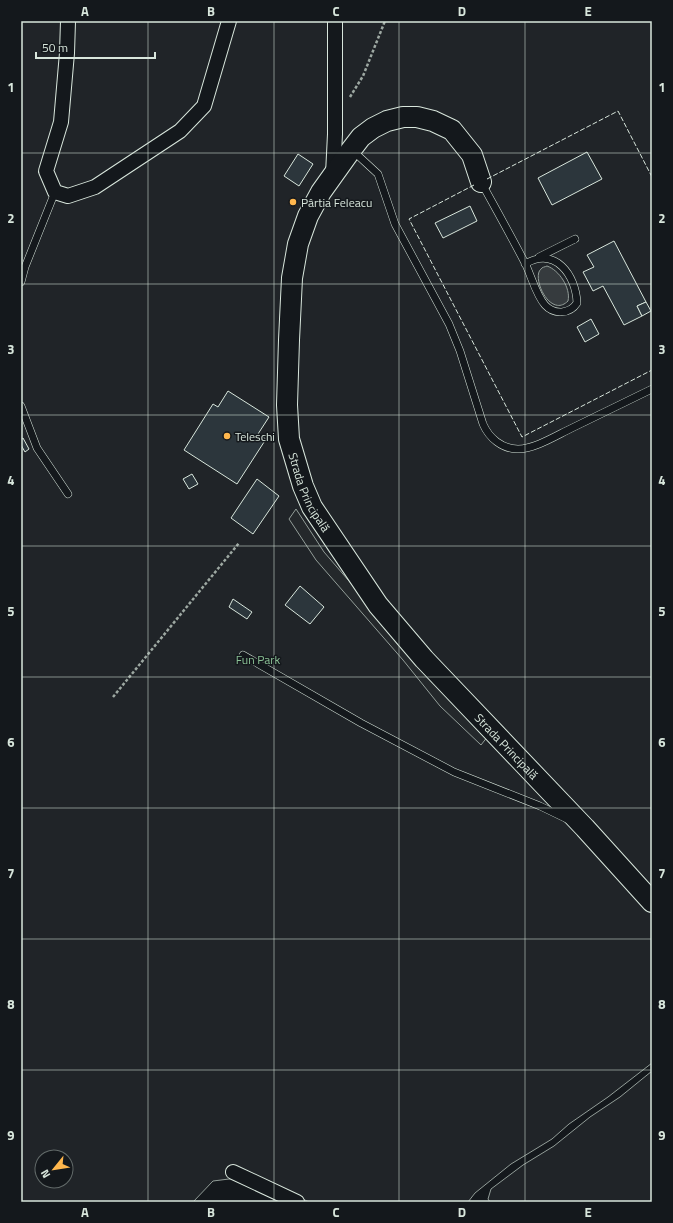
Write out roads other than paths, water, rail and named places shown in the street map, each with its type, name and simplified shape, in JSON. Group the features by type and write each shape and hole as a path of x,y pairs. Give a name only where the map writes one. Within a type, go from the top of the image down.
{"street":[{"path":"68,21 67,53 61,122 46,172 55,192 68,196 95,187 180,131 204,106 229,21"},
{"path":"333,174 335,134 336,21"},
{"name":"Strada Principală","path":"481,182 472,155 452,130 433,121 417,117 403,117 387,121 373,128 361,137 333,174 308,216 298,244 292,278 287,405 290,439 303,486 312,507 378,605 424,659 585,828 652,902"},
{"path":"233,1172 297,1202"}],"lane":[{"path":"351,150 378,174 395,224 452,331 460,350 483,424 488,434 494,440 511,448 518,449 530,447 652,390"},
{"path":"481,182 545,305 560,312 570,310 577,303 566,271 559,263 553,260 541,258 536,259"},
{"path":"21,282 25,267 55,192"},
{"path":"525,264 575,239"},
{"path":"21,406 37,448 68,494"},
{"path":"243,655 361,723 454,772 540,806 585,828"}],"place":[{"name":"Pârtia Feleacu","path":"293,202"},
{"name":"Teleschi","path":"227,436"}],"park label":[{"name":"Fun Park","path":"258,659"}]}
